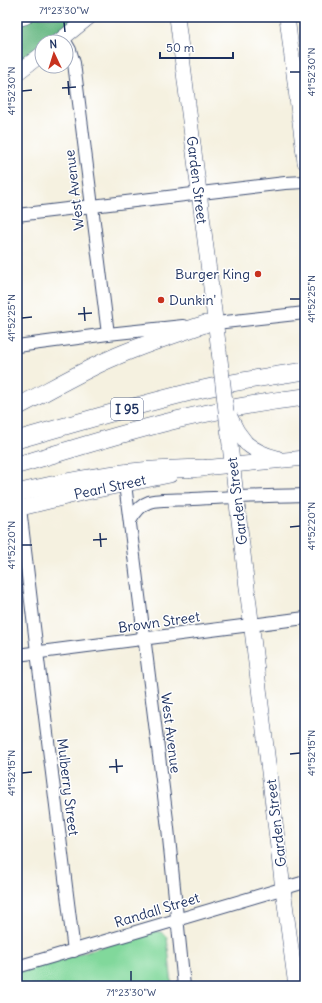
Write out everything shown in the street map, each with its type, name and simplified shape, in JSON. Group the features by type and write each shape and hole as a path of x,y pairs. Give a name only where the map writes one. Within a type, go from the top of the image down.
{"highway":[{"path":"17,407 111,359 163,338 210,324"},
{"name":"I 95","path":"17,440 134,406 237,382 305,371"},
{"name":"I 95","path":"17,465 177,420 265,402 305,396"},
{"path":"18,504 66,483 142,471 203,468"}],"main road":[{"path":"17,19 25,17"},
{"path":"71,34 89,17"},
{"name":"Garden Street","path":"177,17 199,193 210,324 219,351 283,889 296,986"},
{"path":"288,17 299,68 305,162"},
{"path":"17,73 34,60"},
{"path":"225,405 237,431 251,448 264,455 286,460 305,451"},
{"name":"Pearl Street","path":"18,504 78,494 203,468 305,458"}],"street":[{"name":"West Avenue","path":"74,63 108,334"},
{"path":"17,215 285,183 305,182"},
{"path":"17,346 108,334 305,313"},
{"name":"West Avenue","path":"125,484 168,828 184,986"},
{"path":"130,521 143,505 149,502 305,495"},
{"name":"Mulberry Street","path":"18,504 74,950"},
{"name":"Brown Street","path":"17,655 305,618"},
{"name":"Randall Street","path":"17,967 305,882"}],"green space":[{"path":"23,17 85,17 63,34 34,34 34,55 17,67 17,19"},
{"path":"154,931 161,932 167,937 172,986 17,986 17,972"}],"place":[{"name":"Burger King","path":"258,274"},
{"name":"Dunkin'","path":"161,300"}]}
